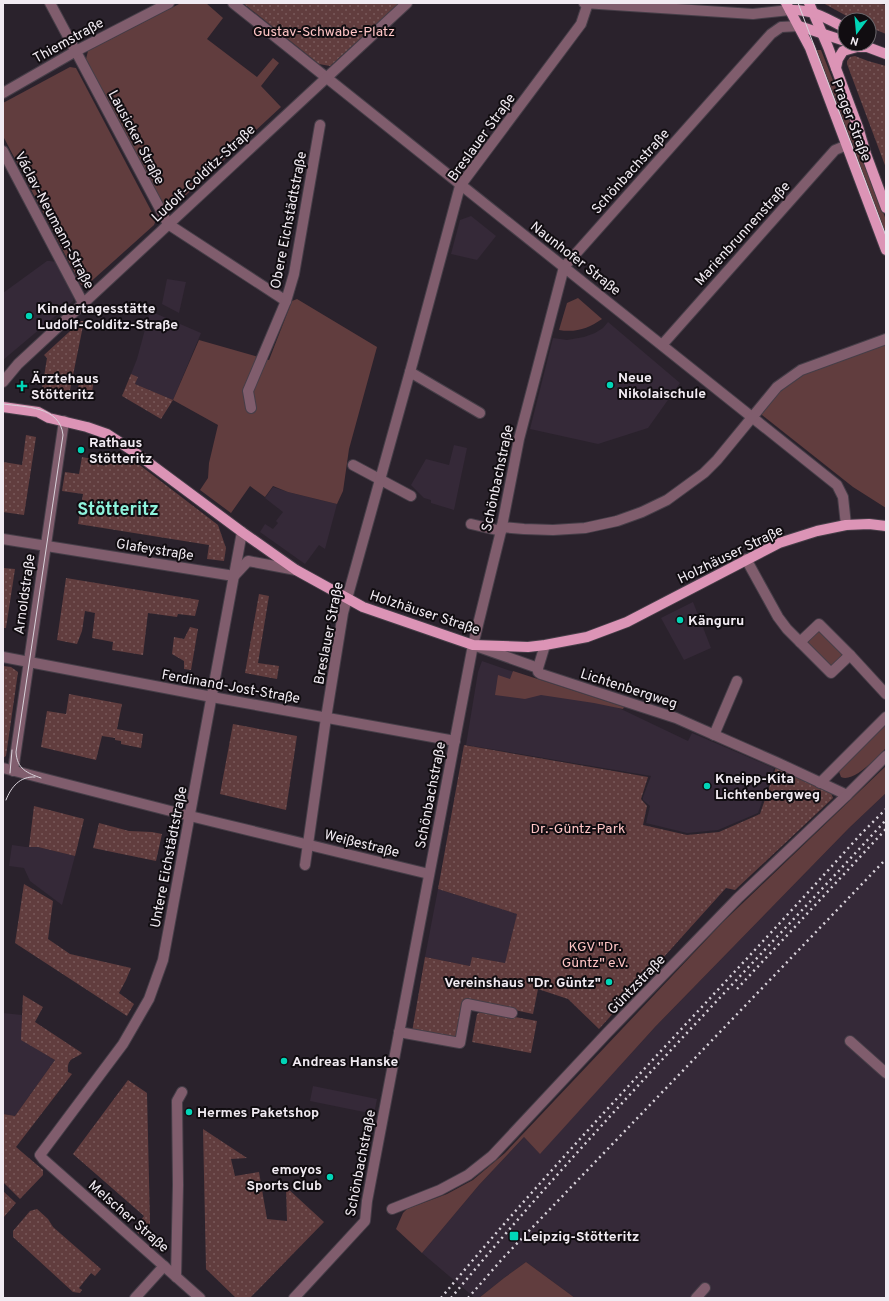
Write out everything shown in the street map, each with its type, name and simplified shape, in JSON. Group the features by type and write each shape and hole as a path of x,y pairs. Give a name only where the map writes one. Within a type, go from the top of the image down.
{"main road":[{"name":"Prager Straße","path":"809,3 836,68 886,208"},
{"name":"Prager Straße","path":"788,7 810,48 886,250"},
{"path":"788,7 814,13 837,24"},
{"path":"799,26 837,38"},
{"path":"836,68 842,52"},
{"name":"Holzhäuser Straße","path":"3,407 30,410 50,418"},
{"name":"Holzhäuser Straße","path":"3,414 50,418 87,427 106,434 132,451 296,570 370,609 473,645 513,648 545,646 587,637 626,622 779,543 811,533 846,525"},
{"path":"846,525 869,524 886,526"}],"street":[{"name":"Lausicker Straße","path":"50,3 168,224 286,300"},
{"name":"Thiemstraße","path":"3,93 76,51 169,3"},
{"name":"Naunhofer Straße","path":"233,3 837,486 843,497 846,525"},
{"name":"Ludolf-Colditz-Straße","path":"3,382 18,364 83,303 407,3"},
{"path":"584,3 753,14 788,7"},
{"name":"Breslauer Straße","path":"305,865 326,718 347,598 460,186 581,24 588,3"},
{"name":"Schönbachstraße","path":"294,1298 365,1221 367,1201 473,645 501,529 519,439 564,267 771,34 781,27 799,26"},
{"name":"Obere Eichstädtstraße","path":"251,408 248,391 286,300 294,274 320,125"},
{"name":"Marienbrunnenstraße","path":"662,345 835,150 847,145"},
{"name":"Václav-Neumann-Straße","path":"3,150 83,303"},
{"path":"471,524 501,529 553,530 585,528 617,521 642,512 667,500 704,473 717,460 777,387 801,370 886,339"},
{"name":"Ludolf-Colditz-Straße","path":"3,374 12,366 18,364"},
{"path":"410,372 480,413"},
{"name":"Arnoldstraße","path":"8,770 28,662 64,421"},
{"path":"353,465 410,496"},
{"name":"Untere Eichstädtstraße","path":"40,1155 123,1044 149,998 162,960 242,532"},
{"name":"Glafeystraße","path":"3,539 234,576"},
{"path":"746,559 778,617 787,629 832,673 850,655"},
{"path":"234,576 248,561 296,570"},
{"path":"800,642 819,624 886,694"},
{"name":"Lichtenbergweg","path":"473,645 538,668 538,672 542,674 676,718 847,795"},
{"path":"538,668 545,646"},
{"name":"Ferdinand-Jost-Straße","path":"3,657 455,741"},
{"path":"714,735 737,681"},
{"path":"820,783 886,717"},
{"name":"Güntzstraße","path":"392,1209 440,1190 468,1175 492,1156 607,1033 738,898 886,756"},
{"name":"Weißestraße","path":"8,770 429,874"},
{"path":"399,1032 460,1043 467,1004 512,1013"},
{"path":"850,1041 886,1073"},
{"path":"176,1277 178,1185 177,1101 182,1092"},
{"name":"Melscher Straße","path":"40,1155 200,1298"},
{"path":"135,1298 164,1266"},
{"path":"696,1298 705,1288"}],"shaded area":[{"path":"471,216 496,236 477,260 451,254 460,220"},
{"name":"Kindertagesstätte Ludolf-Colditz-Straße","path":"47,261 56,262 74,298 73,301 3,360 3,293"},
{"path":"167,279 186,282 179,313 162,304"},
{"path":"150,311 201,333 173,400 135,384 138,377 131,374 137,359"},
{"name":"Neue Nikolaischule","path":"608,322 680,383 648,428 598,444 530,429 553,338 567,340 584,337 603,328"},
{"path":"454,445 467,448 454,510 431,503 431,500 424,498 411,485 426,459 449,465"},
{"path":"273,487 337,504 325,549 319,545 305,564 260,532 265,524 273,529 278,523 276,521 283,512 265,498"},
{"path":"693,602 711,648 684,660 661,618"},
{"path":"482,661 621,709 688,741 692,733 774,768 758,813 718,830 687,833 646,823 650,806 643,800 643,797 651,776 466,745 478,672"},
{"path":"886,793 886,1298 575,1298 526,1262 479,1298 475,1298 422,1253 479,1185 524,1137 540,1153 655,1027 849,828"},
{"path":"12,845 38,847 75,856 62,905 30,881 24,868 9,866"},
{"path":"438,889 517,914 505,963 472,957 470,966 425,957"},
{"path":"3,1013 22,1015 22,1040 55,1060 15,1116 3,1114"},
{"path":"313,1086 377,1099 374,1114 310,1101"}],"green space":[{"path":"181,3 206,3 223,18 207,39 257,77 273,58 279,63 261,86 281,107 171,209 163,205 86,59 88,51"},
{"name":"Gustav-Schwabe-Platz","path":"243,3 400,3 330,66 319,64"},
{"path":"823,3 876,3 886,5 886,34 877,30 877,12 839,12"},
{"path":"815,50 821,50 845,111 848,110 861,153 886,220 886,240"},
{"path":"855,56 886,66 886,168 847,64 850,57"},
{"path":"70,67 76,68 156,220 154,225 86,286 81,285 3,136 3,103"},
{"path":"578,298 602,319 582,329 571,331 559,330 567,303"},
{"path":"297,299 377,347 349,449 343,491 337,504 288,492 273,486 265,497 250,486 231,513 200,490 208,478 209,463 218,425 173,400 199,340 269,360 292,301"},
{"path":"81,321 84,321 69,395 42,389 47,358 44,355"},
{"path":"886,342 886,508 853,487 762,415 761,410 793,377"},
{"path":"131,374 138,377 135,384 173,400 161,419 122,396"},
{"path":"81,375 94,379 92,392 78,388"},
{"path":"26,435 36,437 24,515 3,512 3,462 22,465"},
{"path":"113,452 137,463 218,525 226,548 224,561 207,559 209,545 78,524 83,494 62,491 65,472 79,474 82,457 92,459 104,466"},
{"path":"3,568 15,569 6,628 3,628"},
{"path":"66,578 199,600 195,616 178,614 177,617 148,613 143,655 112,650 113,642 92,638 95,613 85,611 82,631 77,644 57,640"},
{"path":"259,594 269,596 258,663 279,666 277,679 245,673"},
{"path":"190,627 198,629 191,670 184,669 184,661 172,654 174,637 184,639"},
{"path":"819,627 846,655 832,670 804,642"},
{"path":"3,666 11,667 18,672 6,756 3,758"},
{"path":"513,671 624,707 623,709 541,695 525,699 495,695 498,675 510,679"},
{"path":"69,694 122,704 117,729 143,734 141,748 121,744 121,741 115,740 115,738 102,736 96,760 41,747 47,711 66,714"},
{"path":"886,722 886,748 859,773 846,778 841,777 838,769"},
{"path":"233,724 297,736 286,810 220,794"},
{"path":"464,745 648,777 641,799 647,806 643,825 687,835 719,832 760,814 776,767 831,793 833,798 735,890 726,888 599,1029 568,999 538,989 533,1014 464,999 456,1041 412,1032 425,957 470,966 472,957 505,963 517,914 438,889"},
{"path":"886,766 886,793 849,828 655,1027 540,1154 524,1137 479,1185 422,1253 396,1229 403,1213 407,1209 447,1194 473,1180 505,1153 723,922"},
{"path":"34,806 84,819 75,856 38,847 29,847"},
{"path":"99,823 129,831 162,834 156,861 93,848"},
{"path":"24,884 53,901 48,939 70,954 131,968 119,993 134,1004 127,1016 15,943"},
{"path":"23,995 43,1007 35,1022 82,1053 70,1061 68,1072 72,1074 16,1147 43,1170 43,1175 20,1199 3,1182 3,1114 15,1116 55,1060 21,1040"},
{"path":"482,1011 537,1021 531,1053 472,1042 477,1014"},
{"path":"128,1080 147,1093 150,1224 141,1236 134,1229 144,1216 73,1154"},
{"path":"203,1129 247,1158 231,1159 235,1176 259,1172 267,1219 287,1221 286,1187 324,1222 250,1298 236,1298 206,1269"},
{"path":"3,1191 16,1203 3,1218"},
{"path":"37,1209 48,1219 53,1227 101,1269 95,1276 91,1273 79,1288 82,1290 80,1293 73,1292 13,1237 13,1231 30,1211"},
{"path":"526,1262 575,1298 479,1298"}],"tram line":[{"path":"798,3 886,236"},
{"path":"3,404 31,407 48,413 55,418 60,425 63,435 16,752 18,763 24,770 41,778"},
{"path":"10,773 12,750"},
{"path":"6,800 17,783 25,778 35,777"}],"railway":[{"path":"441,1298 491,1239 595,1122 860,835 886,809"},
{"path":"451,1298 503,1236 611,1115 886,820"},
{"path":"737,989 886,829"},
{"path":"468,1298 504,1257 886,859"}],"place":[{"name":"Kindertagesstätte Ludolf-Colditz-Straße","path":"29,316"},
{"name":"Neue Nikolaischule","path":"610,385"},
{"name":"Ärztehaus Stötteritz","path":"22,386"},
{"name":"Rathaus Stötteritz","path":"81,450"},
{"name":"Känguru","path":"680,620"},
{"name":"Kneipp-Kita Lichtenbergweg","path":"707,786"},
{"name":"Vereinshaus \"Dr. Güntz\"","path":"609,982"},
{"name":"Andreas Hanske","path":"284,1061"},
{"name":"Hermes Paketshop","path":"189,1112"},
{"name":"emoyos Sports Club","path":"330,1177"},
{"name":"Leipzig-Stötteritz","path":"514,1236"}],"district":[{"name":"Stötteritz","path":"118,509"}],"park label":[{"name":"Dr.-Güntz-Park","path":"578,828"},
{"name":"KGV \"Dr. Güntz\" e.V.","path":"595,954"}]}
